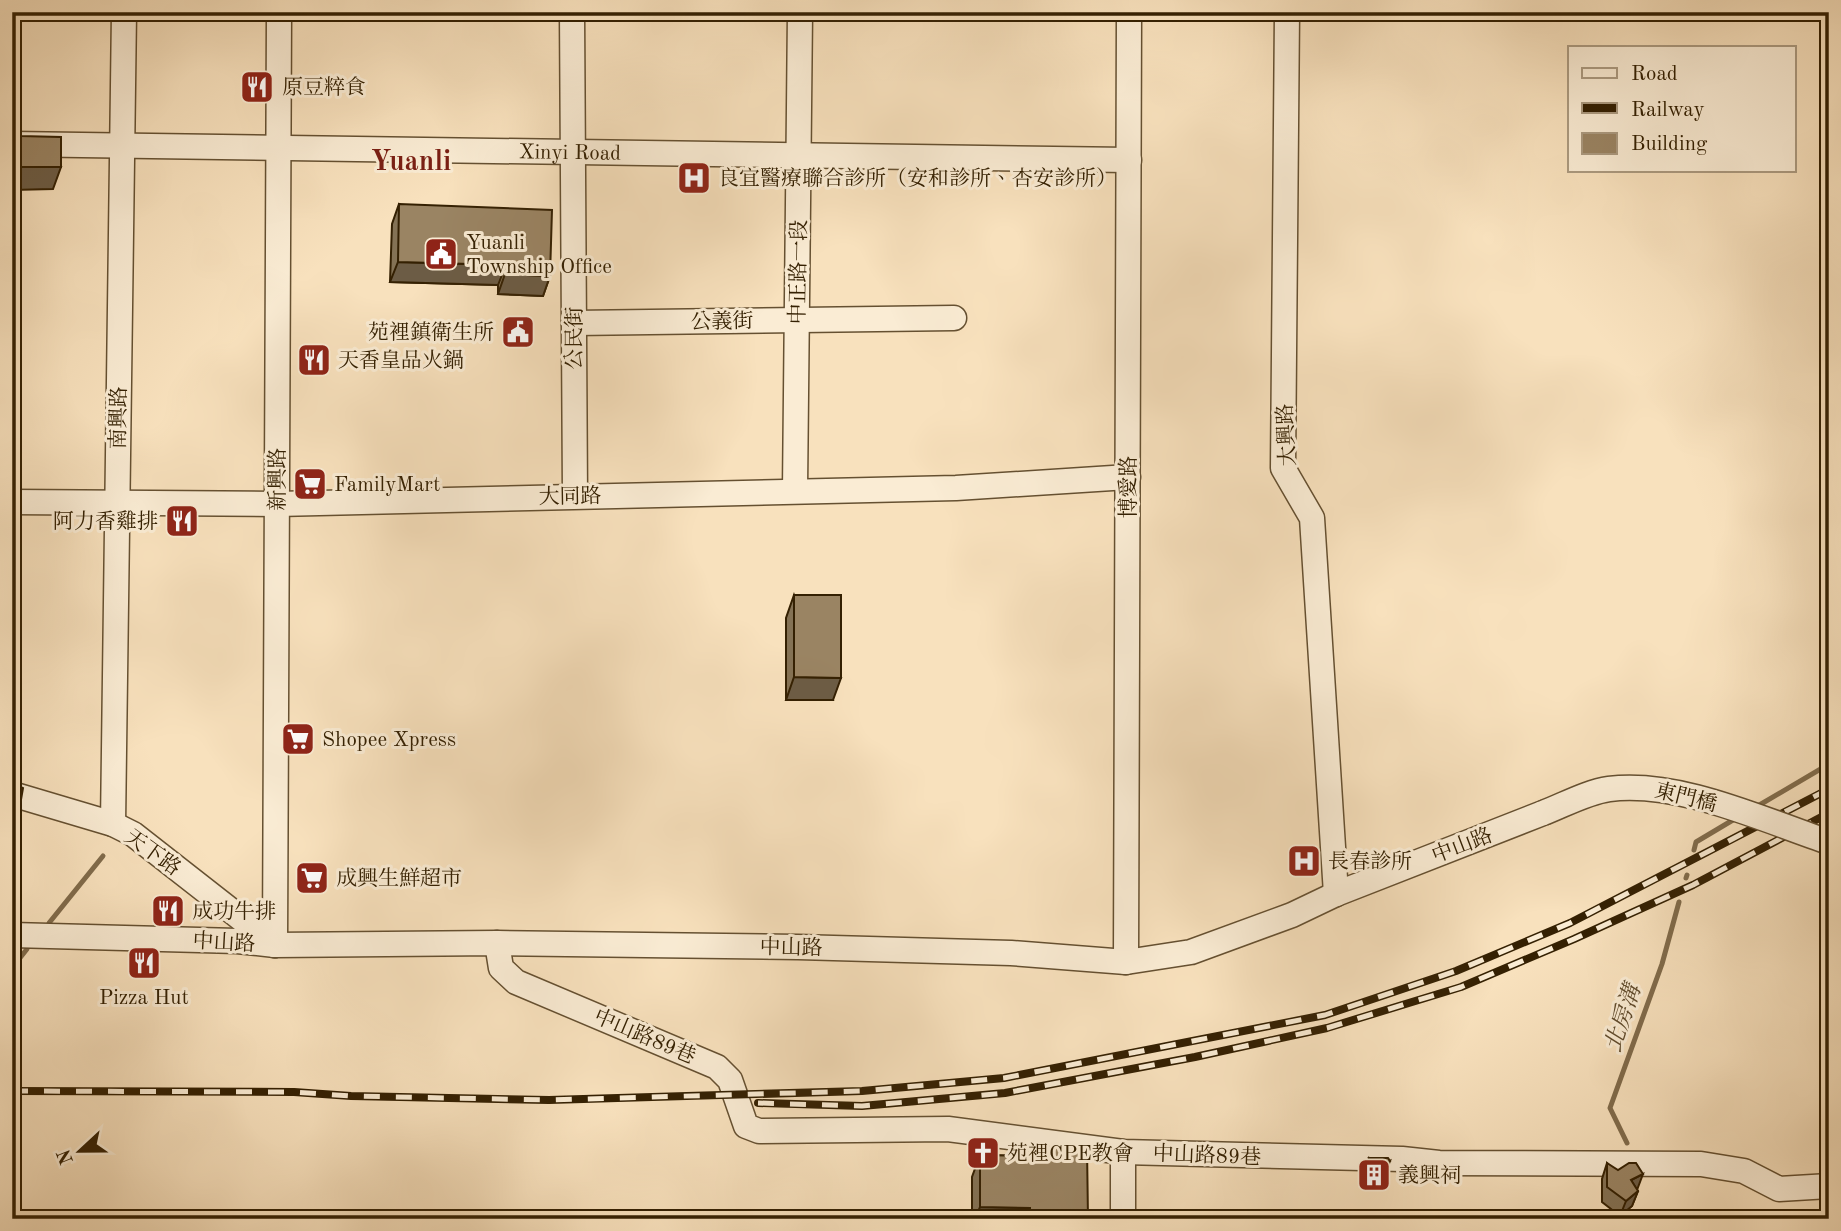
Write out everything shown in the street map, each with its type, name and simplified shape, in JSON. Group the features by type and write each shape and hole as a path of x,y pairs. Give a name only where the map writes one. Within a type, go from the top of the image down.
{"street":[{"name":"南興路","path":"113,824 124,12"},
{"name":"新興路","path":"275,945 279,12"},
{"name":"公民街","path":"572,12 575,496"},
{"name":"中正路一段","path":"795,491 800,12"},
{"name":"博愛路","path":"1126,962 1129,12"},
{"name":"大興路","path":"1287,12 1283,468 1312,518 1336,894"},
{"name":"Xinyi Road","path":"12,144 1129,160"},
{"name":"公義街","path":"574,323 954,318"},
{"name":"大同路","path":"12,502 117,505 277,504 956,488 1128,477"},
{"name":"東門橋","path":"1543,813 1606,790 1642,786 1686,793 1829,842"},
{"name":"天下路","path":"12,794 113,824 133,834 275,945"},
{"name":"中山路","path":"12,935 237,940 275,945 497,943 812,947 1012,953 1126,962 1191,952 1292,915 1336,894 1543,813"},
{"name":"中山路89巷","path":"497,943 501,968 516,982 718,1067 730,1080 746,1126 759,1131 948,1129 1124,1153 1402,1159 1439,1163 1701,1164 1744,1171 1779,1189 1829,1186"},
{"path":"1124,1153 1124,1219"}],"building":[{"path":"12,132 20,136 61,137 61,167 12,167"},
{"path":"399,204 552,210 550,276 505,274 506,265 398,262"},
{"path":"794,595 841,595 841,678 794,677"},
{"path":"12,783 23,788 15,834 12,834"},
{"path":"1033,1146 1087,1147 1088,1219 1030,1219 1030,1208 980,1207 980,1155 1033,1156"},
{"path":"1369,1158 1388,1158 1390,1161 1375,1169"},
{"path":"1607,1163 1618,1170 1629,1163 1636,1163 1643,1174 1631,1180 1638,1191 1626,1201 1607,1187"}],"waterway":[{"name":"北房溝","path":"1756,807 1829,764"},
{"name":"北房溝","path":"1694,850 1696,842 1738,817"},
{"path":"49,923 103,856"},
{"name":"北房溝","path":"1627,1143 1610,1108 1662,964 1679,902"},
{"path":"12,968 27,949"}],"railway":[{"path":"12,1091 294,1092 351,1096 549,1100 862,1091 1004,1078 1325,1015 1456,971 1570,923 1829,789"},
{"path":"758,1103 862,1106 1005,1093 1195,1057 1327,1028 1461,987 1574,939 1693,885 1829,813"}],"place":[{"name":"原豆粹食","path":"257,87"},
{"name":"良宜醫療聯合診所（安和診所、杏安診所）","path":"694,178"},
{"name":"Yuanli Township Office","path":"441,254"},
{"name":"苑裡鎮衛生所","path":"518,332"},
{"name":"天香皇品火鍋","path":"314,360"},
{"name":"FamilyMart","path":"310,484"},
{"name":"阿力香雞排","path":"182,521"},
{"name":"Shopee Xpress","path":"298,739"},
{"name":"長春診所","path":"1304,861"},
{"name":"成興生鮮超市","path":"312,878"},
{"name":"成功牛排","path":"168,911"},
{"name":"Pizza Hut","path":"144,963"},
{"name":"苑裡CPE教會","path":"983,1153"},
{"name":"義興祠","path":"1374,1175"}],"district":[{"name":"Yuanli","path":"411,160"}]}
